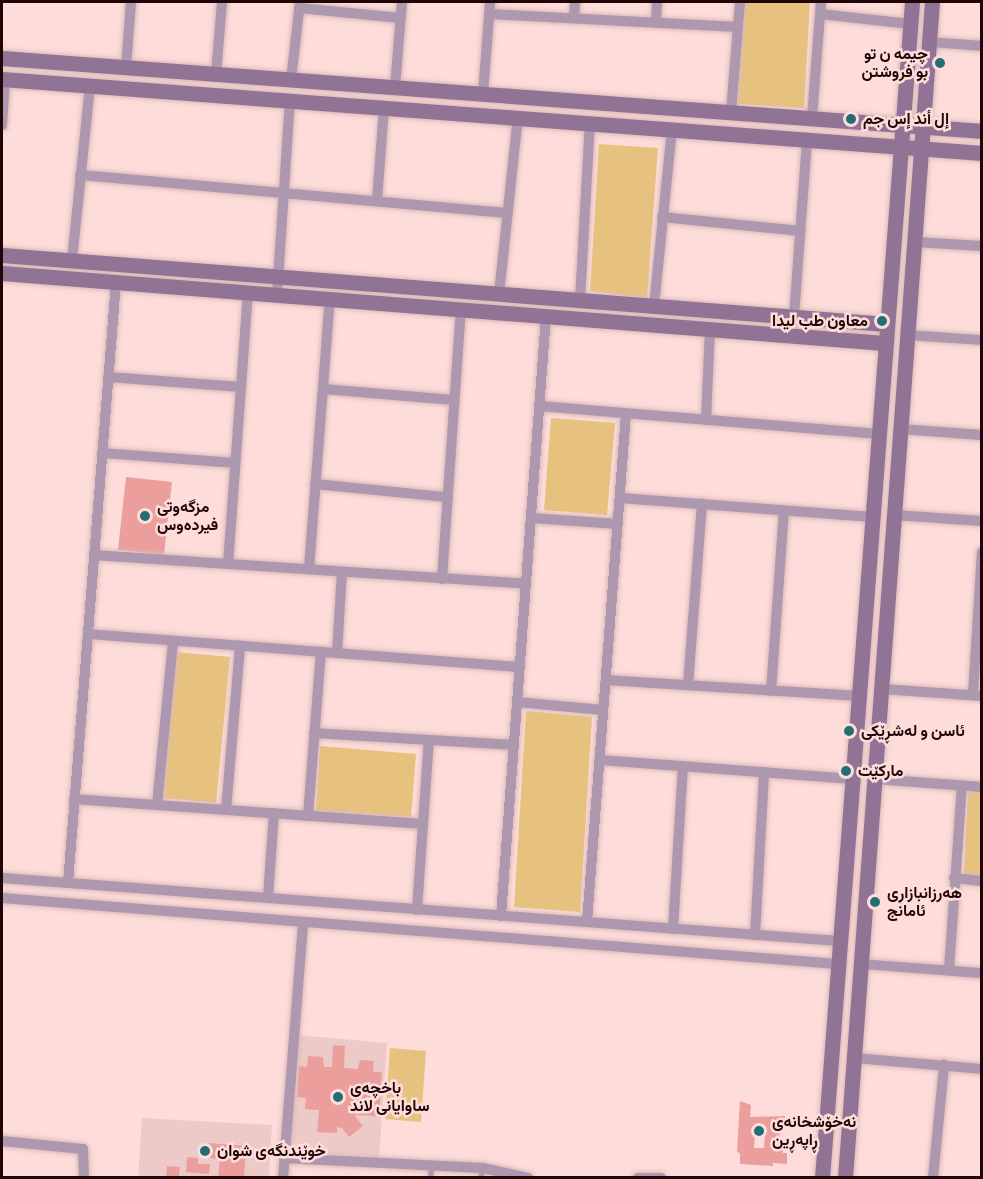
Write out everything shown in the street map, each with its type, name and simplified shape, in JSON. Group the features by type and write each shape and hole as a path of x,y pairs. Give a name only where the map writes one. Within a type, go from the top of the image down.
{"street":[{"path":"126,68 131,2"},
{"path":"216,74 222,2"},
{"path":"395,87 402,2"},
{"path":"483,94 490,2"},
{"path":"574,18 575,2"},
{"path":"656,22 657,2"},
{"path":"731,112 740,2"},
{"path":"812,118 821,2"},
{"path":"822,1178 899,146 912,2"},
{"path":"844,1178 932,2"},
{"path":"291,80 300,5 401,18"},
{"path":"489,14 738,27"},
{"path":"820,14 910,24"},
{"path":"928,42 981,46"},
{"path":"2,58 981,131"},
{"path":"152,90 153,69"},
{"path":"2,125 3,79 981,153"},
{"path":"72,260 90,86"},
{"path":"436,111 437,90"},
{"path":"277,295 290,100"},
{"path":"377,201 384,107"},
{"path":"499,294 518,117"},
{"path":"580,300 590,123"},
{"path":"654,306 672,129"},
{"path":"794,317 807,139"},
{"path":"81,175 507,213"},
{"path":"662,217 800,231"},
{"path":"915,242 981,246"},
{"path":"2,255 886,324"},
{"path":"2,273 884,343"},
{"path":"68,883 116,282"},
{"path":"228,564 248,292"},
{"path":"309,569 330,299"},
{"path":"442,579 461,309"},
{"path":"501,916 546,316"},
{"path":"705,420 710,329"},
{"path":"908,335 981,340"},
{"path":"108,377 241,387"},
{"path":"323,389 454,400"},
{"path":"539,406 879,434"},
{"path":"587,922 626,414"},
{"path":"901,429 981,435"},
{"path":"102,453 235,463"},
{"path":"315,484 446,497"},
{"path":"620,498 872,517"},
{"path":"688,685 702,504"},
{"path":"771,690 784,510"},
{"path":"894,515 981,521"},
{"path":"531,518 618,524"},
{"path":"882,689 977,696 981,552"},
{"path":"94,555 526,584"},
{"path":"869,567 890,568"},
{"path":"337,653 342,572"},
{"path":"88,634 520,667"},
{"path":"157,805 173,641"},
{"path":"226,810 240,646"},
{"path":"308,816 321,652"},
{"path":"606,680 859,696"},
{"path":"517,702 603,710"},
{"path":"314,734 514,745"},
{"path":"417,910 429,740"},
{"path":"600,760 853,779"},
{"path":"673,929 683,767"},
{"path":"755,935 764,772"},
{"path":"875,779 981,786"},
{"path":"949,970 962,785"},
{"path":"74,799 422,824"},
{"path":"268,898 274,813"},
{"path":"954,878 981,881"},
{"path":"837,964 7,898 7,879 839,941"},
{"path":"527,940 528,918"},
{"path":"283,1178 303,922"},
{"path":"861,964 981,973"},
{"path":"854,1058 981,1069"},
{"path":"933,1178 944,1065"},
{"path":"2,1141 84,1149 84,1178"},
{"path":"284,1158 431,1172 481,1173 528,1178"},
{"path":"638,1178 661,1178"}],"shaded area":[{"path":"745,2 810,2 804,108 737,104"},
{"path":"599,144 658,148 647,298 590,291"},
{"path":"551,418 615,423 607,515 544,510"},
{"path":"176,652 230,657 216,803 163,798"},
{"path":"526,711 592,717 580,912 514,907"},
{"path":"320,746 416,754 411,817 316,811"},
{"path":"968,792 981,793 981,875 964,874"},
{"name":"باخچەی ساوایانی لاند","path":"297,1035 387,1043 379,1158 289,1151"},
{"path":"390,1048 426,1051 421,1122 385,1119"},
{"name":"خوێندنگەی شوان","path":"142,1118 272,1125 269,1177 138,1178"}],"building":[{"name":"مزگە‌وتی فیردە‌وس","path":"126,477 172,482 164,555 118,550"},
{"path":"333,1045 345,1046 344,1068 358,1069 360,1060 374,1061 373,1072 382,1072 379,1116 354,1115 363,1126 349,1137 342,1128 337,1127 337,1133 317,1132 319,1110 305,1109 306,1098 297,1097 299,1066 307,1067 308,1056 323,1057 324,1067 332,1067"},
{"name":"نەخۆشخانەی ڕاپەڕین","path":"740,1101 751,1105 750,1117 785,1116 785,1126 780,1126 779,1144 783,1144 783,1153 787,1153 787,1164 773,1163 773,1166 740,1164 740,1153 737,1152","holes":["755,1135 765,1135 764,1148 754,1148"]},
{"path":"208,1143 246,1146 244,1178 218,1178 220,1159 210,1158 210,1153 207,1152"},
{"path":"187,1157 198,1158 198,1164 210,1164 209,1174 186,1172"},
{"path":"167,1166 180,1167 179,1178 166,1178"}],"place":[{"name":"چیمه ن تو بو فروشتن","path":"940,63"},
{"name":"إل أند إس جم","path":"851,119"},
{"name":"معاون طب لیدا","path":"882,321"},
{"name":"مزگە‌وتی فیردە‌وس","path":"145,516"},
{"name":"ئاسن و لەشڕێکی","path":"849,731"},
{"name":"مارکێت","path":"846,771"},
{"name":"هەرزانبازاڕی ئامانج","path":"875,902"},
{"name":"باخچەی ساوایانی لاند","path":"338,1097"},
{"name":"نەخۆشخانەی ڕاپەڕین","path":"759,1131"},
{"name":"خوێندنگەی شوان","path":"205,1151"}]}
